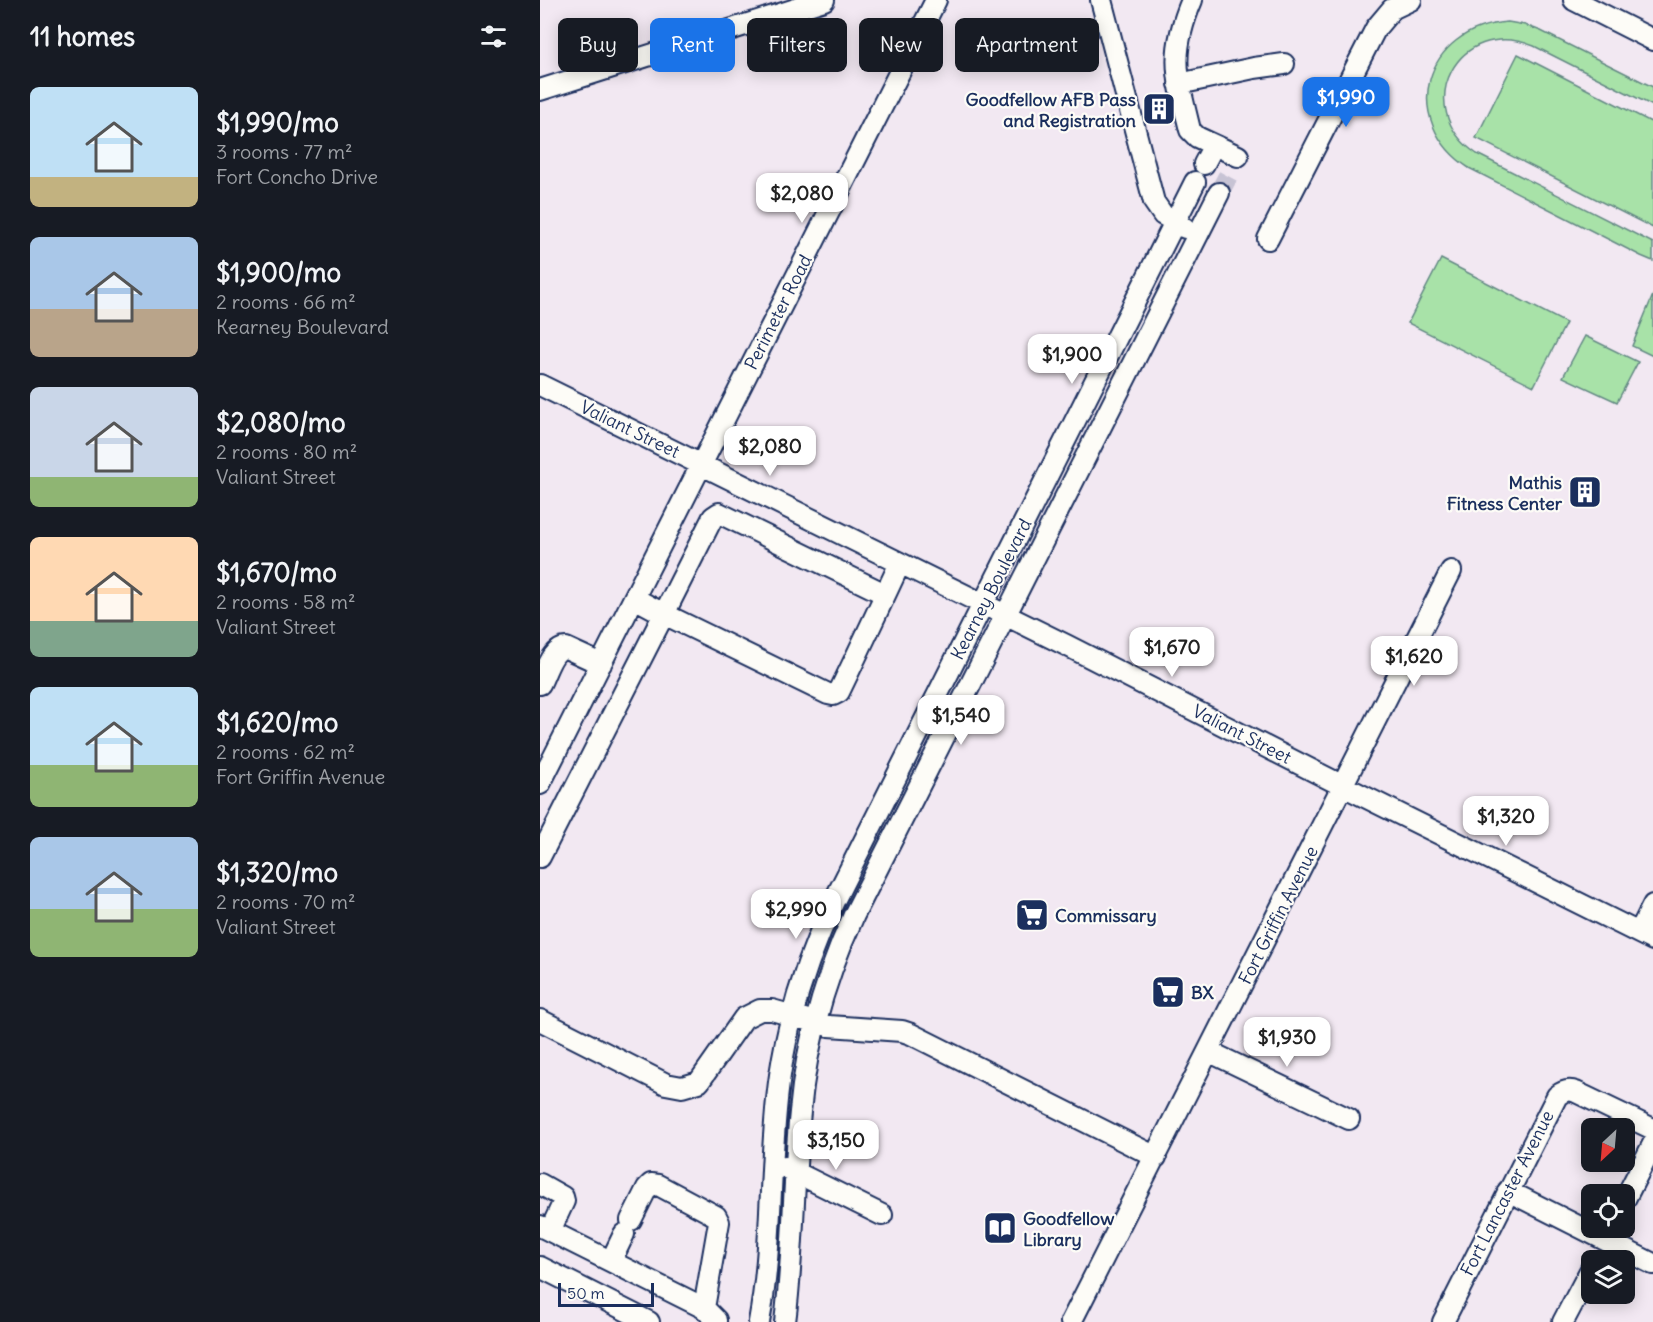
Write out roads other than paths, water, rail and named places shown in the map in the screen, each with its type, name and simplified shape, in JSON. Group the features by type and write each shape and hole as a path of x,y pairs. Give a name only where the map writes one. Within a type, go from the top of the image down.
{"street":[{"path":"540,90 824,0"},
{"name":"Perimeter Road","path":"541,780 936,0"},
{"path":"1101,0 1154,202 1163,215 1198,235"},
{"path":"1192,0 1177,45 1176,65 1190,130 1197,136 1238,156"},
{"path":"1268,238 1376,28 1392,9 1411,0"},
{"path":"1574,0 1653,40"},
{"path":"1179,84 1284,64"},
{"name":"Kearney Boulevard","path":"759,1322 764,1287 780,1075 802,978 820,930 1214,145"},
{"name":"Kearney Boulevard","path":"785,1322 800,1111 815,1023 843,938 1219,193"},
{"name":"Valiant Street","path":"540,385 1646,937"},
{"path":"540,857 713,517 718,513 885,594"},
{"path":"634,598 833,695 839,692 900,563"},
{"name":"Fort Griffin Avenue","path":"1071,1322 1210,1052 1451,571"},
{"path":"540,684 556,652 561,648 566,648 601,664"},
{"path":"1646,937 1653,905"},
{"path":"540,1020 666,1084 682,1087 699,1082 744,1018 752,1012 772,1010 815,1023 891,1029 911,1034 1156,1156"},
{"path":"1210,1052 1348,1119"},
{"name":"Fort Lancaster Avenue","path":"1443,1322 1557,1096 1569,1090 1576,1092 1653,1129"},
{"path":"1633,1184 1653,1144"},
{"path":"773,1161 882,1215"},
{"path":"540,1184 558,1193 564,1201 545,1228 710,1315 718,1222 716,1216 658,1185 651,1184 611,1261"},
{"path":"1508,1191 1581,1222"},
{"path":"1614,1238 1653,1264"},
{"path":"540,1268 648,1322"},
{"path":"1563,1322 1581,1288"}],"tunnel":[{"path":"1219,193 1228,176"}],"place":[{"name":"Goodfellow AFB Pass and Registration","path":"1159,109"},
{"name":"Mathis Fitness Center","path":"1585,492"},
{"name":"Commissary","path":"1032,915"},
{"name":"BX","path":"1168,992"},
{"name":"Goodfellow Library","path":"1000,1228"}]}
